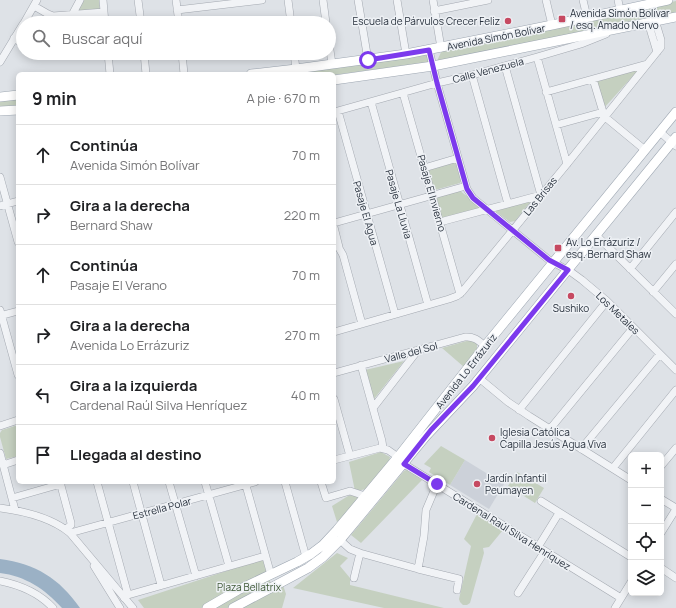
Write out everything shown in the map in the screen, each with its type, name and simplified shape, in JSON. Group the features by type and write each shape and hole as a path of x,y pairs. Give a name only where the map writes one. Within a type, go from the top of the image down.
{"main road":[{"name":"Avenida Simón Bolívar","path":"276,72 368,60 441,48 668,0"},
{"name":"Avenida Simón Bolívar","path":"336,80 432,66 676,17"},
{"path":"0,97 16,96"},
{"path":"0,111 16,110"},
{"name":"Avenida Lo Errázuriz","path":"233,608 308,568 323,557 340,540 486,346 676,112"},
{"name":"Avenida Lo Errázuriz","path":"207,608 233,593 306,557 328,540 365,496 431,430 479,378 596,235 675,142"}],"street":[{"path":"72,15 80,0"},
{"path":"103,0 104,16"},
{"path":"138,0 140,16"},
{"path":"176,0 178,16"},
{"path":"177,10 212,3 262,0"},
{"path":"288,0 290,16"},
{"path":"323,0 325,16"},
{"path":"358,0 368,60"},
{"path":"397,0 406,54"},
{"path":"433,0 441,48"},
{"path":"434,11 488,0"},
{"path":"546,0 552,25"},
{"path":"583,0 587,17"},
{"path":"618,0 620,10"},
{"path":"28,16 36,3 51,16 104,12"},
{"name":"Las Brisas","path":"336,331 452,298 460,294 567,164 604,114 657,52 652,21"},
{"name":"Calle Venezuela","path":"336,112 536,57 588,41 617,28"},
{"path":"0,62 16,35"},
{"path":"336,222 466,186 432,66 429,50"},
{"path":"536,57 567,164"},
{"path":"109,60 110,72"},
{"path":"145,60 146,72"},
{"path":"183,60 184,72"},
{"path":"295,60 296,70"},
{"path":"331,60 332,64"},
{"path":"546,92 648,64"},
{"path":"440,222 541,195 505,66"},
{"path":"472,75 508,204"},
{"path":"593,79 604,114 645,150"},
{"name":"Pasaje El Invierno","path":"403,93 460,294"},
{"name":"Pasaje La Lluvia","path":"371,102 428,305"},
{"name":"Pasaje El Agua","path":"336,112 395,314"},
{"path":"556,125 604,114"},
{"path":"660,132 675,142"},
{"path":"424,168 458,158"},
{"path":"0,177 4,205 16,237"},
{"name":"Los Metales","path":"466,186 471,196 549,260 568,270 607,301 676,370"},
{"path":"4,205 16,202"},
{"path":"630,269 676,212"},
{"path":"336,235 339,247 336,250 343,255 362,324"},
{"path":"596,235 676,314"},
{"path":"653,292 676,264"},
{"path":"519,410 607,301"},
{"path":"16,311 1,314 16,368"},
{"path":"550,429 633,328"},
{"name":"Valle del Sol","path":"336,372 467,336 476,339 486,346"},
{"path":"373,408 418,350"},
{"path":"581,449 660,354"},
{"path":"361,366 383,448"},
{"path":"479,378 519,410 628,478"},
{"path":"613,468 676,390"},
{"path":"336,406 350,456"},
{"path":"0,426 16,421"},
{"path":"336,460 383,448 401,460"},
{"path":"664,462 676,448"},
{"path":"0,453 15,510"},
{"name":"Cardenal Raúl Silva Henríquez","path":"401,460 437,484 621,598"},
{"path":"3,464 16,461"},
{"path":"12,498 57,484"},
{"path":"60,484 71,523 68,531"},
{"path":"98,484 126,596 132,608"},
{"path":"134,484 162,586"},
{"path":"170,484 196,576"},
{"path":"206,484 229,566"},
{"name":"Estrella Polar","path":"68,531 108,523 209,495 242,484"},
{"path":"245,484 271,574"},
{"path":"285,484 306,557"},
{"path":"322,484 326,498 350,491 365,496"},
{"path":"418,569 424,536 426,510 437,484"},
{"path":"541,501 628,555"},
{"path":"664,501 676,508 664,528"},
{"path":"0,508 15,510 51,521 68,531 126,596"},
{"path":"518,593 542,549 559,513"},
{"path":"340,540 350,549 360,553 459,579 457,590"},
{"path":"354,578 360,553"},
{"path":"88,555 120,608"},
{"path":"126,596 266,556"},
{"path":"664,570 676,578"},
{"path":"0,581 24,588 40,597 53,608"},
{"path":"615,608 628,587"}],"shaded area":[{"name":"Jardín Infantil Peumayen","path":"465,460 504,484 489,509 450,485"}],"green space":[{"path":"83,0 99,0 100,12 76,13"},
{"path":"676,1 676,13 437,61 442,50"},
{"path":"432,52 430,62 336,75 336,72 290,72"},
{"path":"641,67 604,108 596,80"},
{"path":"16,98 16,106 0,107 0,100"},
{"path":"455,161 462,180 460,183 435,190 429,180 428,169"},
{"path":"459,190 482,208 440,219 435,197"},
{"path":"532,200 515,221 510,222 494,210"},
{"path":"470,340 477,344 477,350 464,367 442,348"},
{"path":"404,361 374,399 365,370"},
{"path":"16,426 16,456 6,459 0,437 2,430"},
{"path":"441,446 465,460 450,485 429,472 431,468 424,464"},
{"path":"381,452 390,457 389,461 367,489 355,491 349,462"},
{"path":"406,470 422,480 361,543 351,535"},
{"path":"517,472 544,488 535,503 508,486"},
{"path":"355,495 360,498 337,522 332,506 348,496"},
{"path":"477,514 503,530 489,547 483,548 484,553 470,603 463,605 459,599 471,546 464,539"},
{"path":"337,553 348,558 340,566 350,578 350,585 444,608 384,608 293,588"},
{"name":"Plaza Bellatrix","path":"263,559 273,590 283,585 286,594 282,608 144,608 138,600"}],"water":[{"path":"0,559 13,561 46,574 64,588 80,608 62,608 42,589 34,584 18,577 0,573"}],"place":[{"name":"Avenida Simón Bolívar / esq. Amado Nervo","path":"562,19"},
{"name":"Escuela de Párvulos Crecer Feliz","path":"508,21"},
{"name":"Av. Lo Errázuriz / esq. Bernard Shaw","path":"558,248"},
{"name":"Sushiko","path":"571,296"},
{"name":"Iglesia Católica Capilla Jesús Agua Viva","path":"492,438"},
{"name":"Jardín Infantil Peumayen","path":"477,484"}],"route":[{"path":"368,60 429,50 432,66 469,193 473,198 549,260 568,270 473,386 431,430 404,464 437,484"}]}
